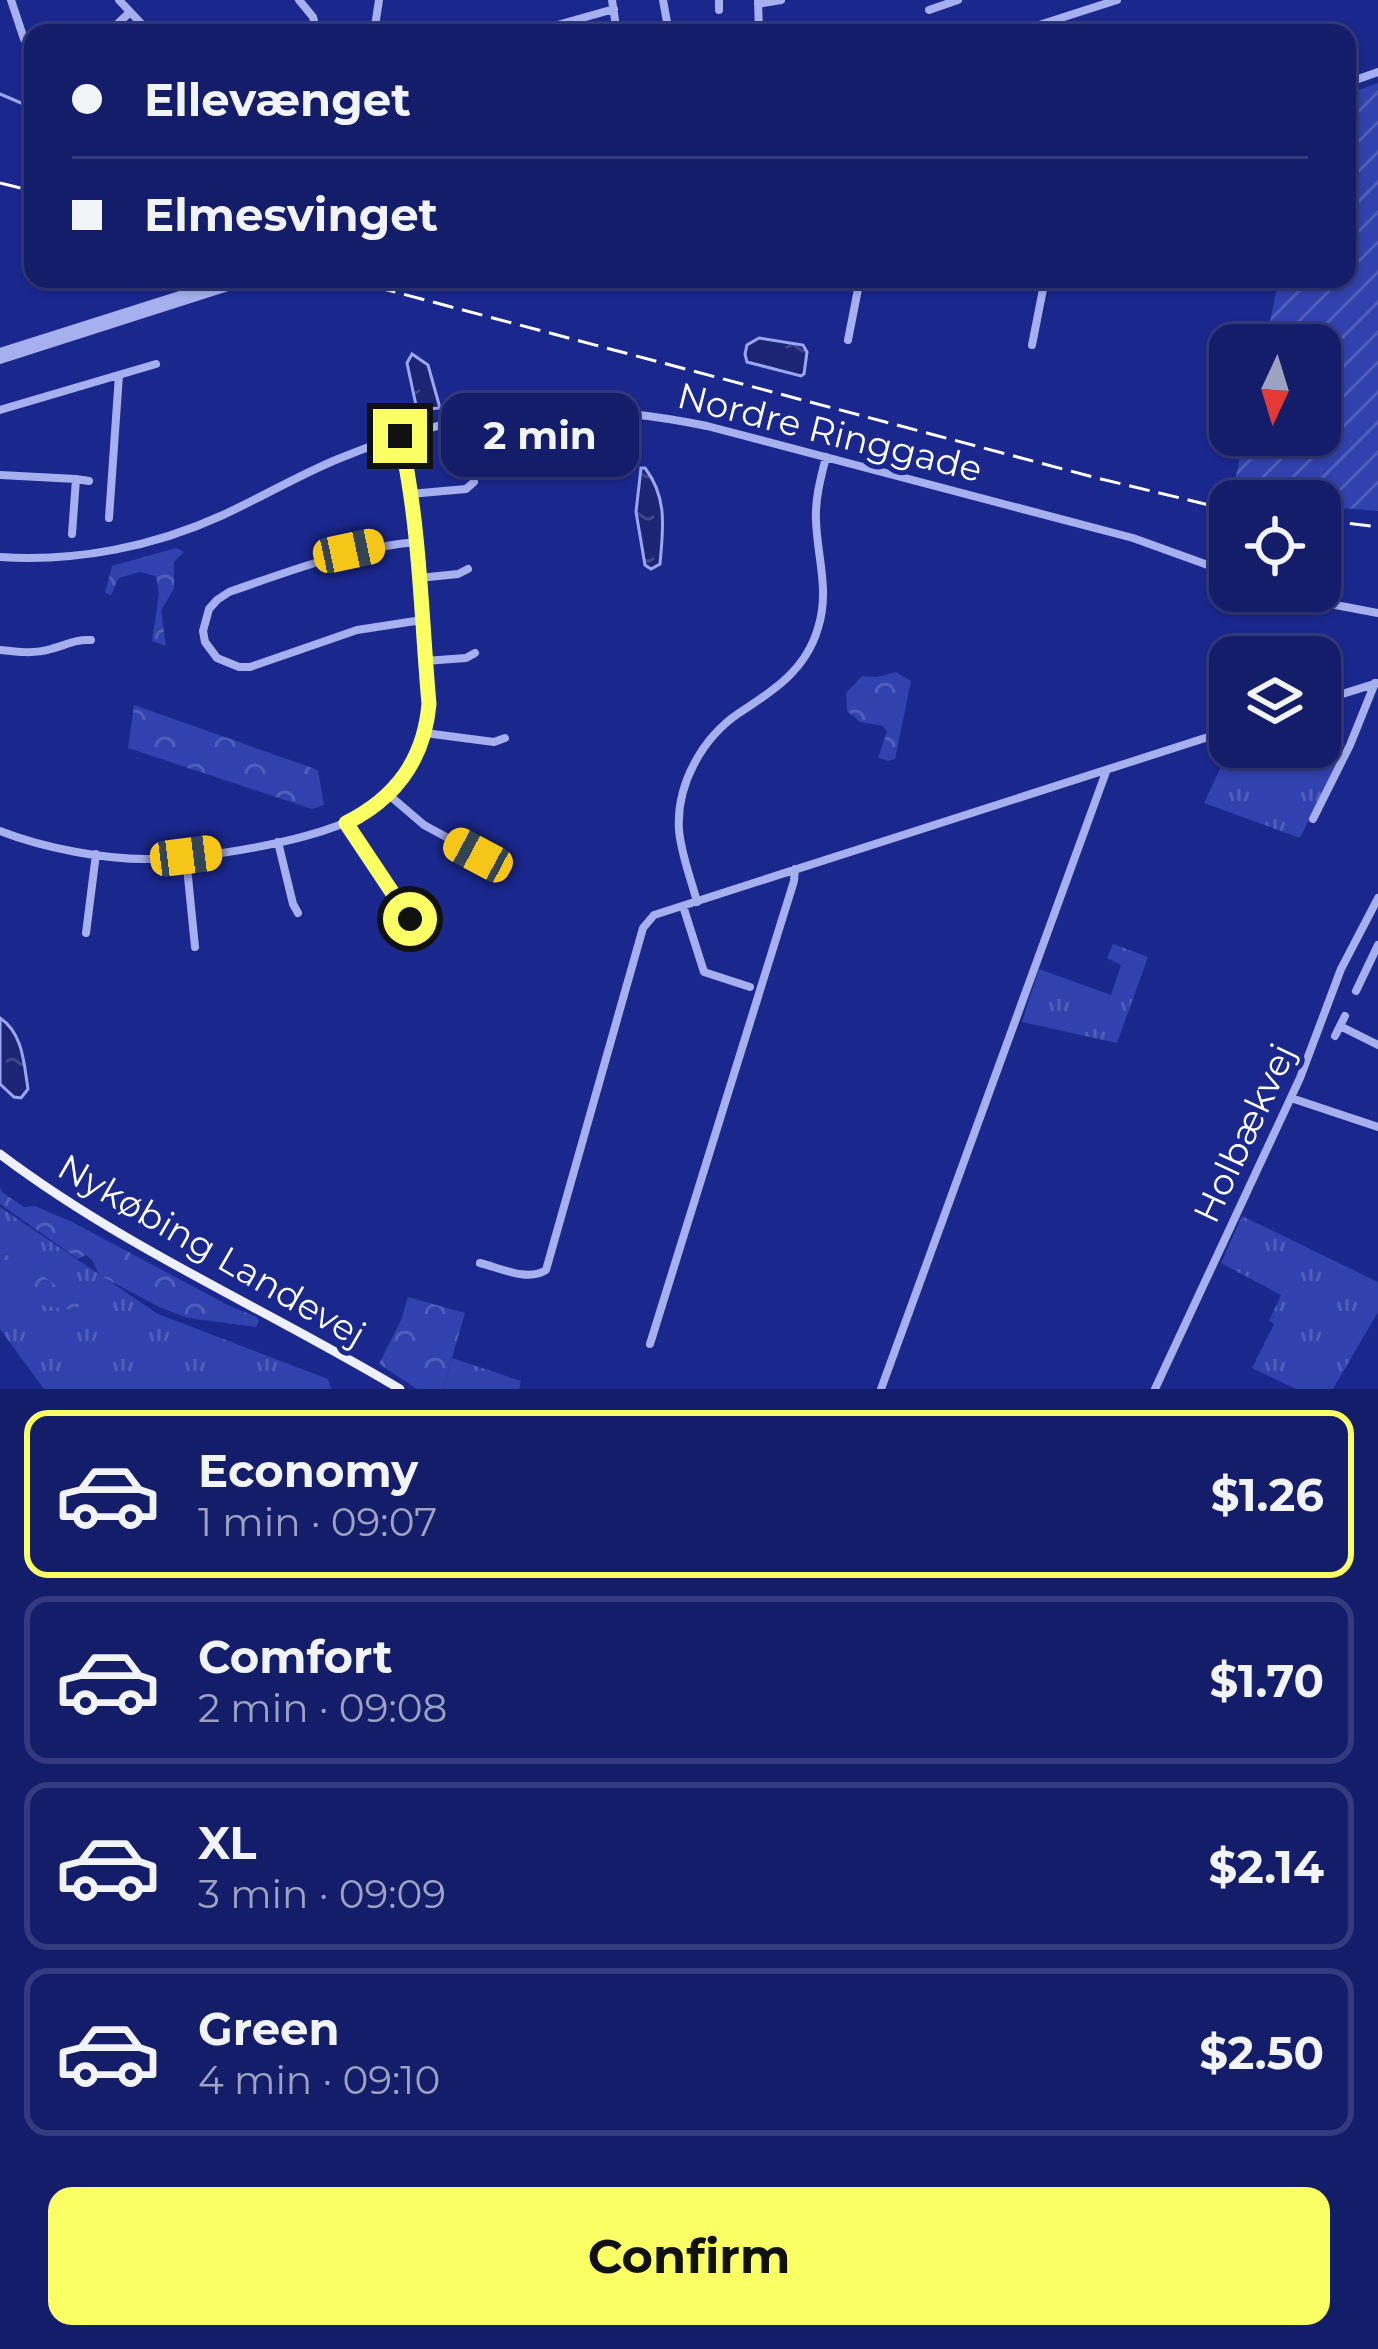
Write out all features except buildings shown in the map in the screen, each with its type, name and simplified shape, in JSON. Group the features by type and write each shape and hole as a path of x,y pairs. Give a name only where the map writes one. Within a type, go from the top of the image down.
{"main road":[{"name":"Nykøbing Landevej","path":"0,1154 97,1222 400,1389"}],"street":[{"path":"10,0 24,39"},
{"path":"119,0 141,24"},
{"path":"758,2 782,0"},
{"path":"929,10 958,0"},
{"path":"1042,24 1117,0"},
{"path":"555,24 613,4"},
{"path":"117,24 129,13"},
{"path":"0,356 203,288"},
{"path":"0,356 223,288"},
{"path":"848,340 858,288"},
{"path":"1032,345 1044,288"},
{"path":"0,410 156,364"},
{"path":"109,518 119,375"},
{"name":"Nordre Ringgade","path":"0,557 52,559 146,543 400,436 499,413 578,409 657,416 826,457 1133,538 1209,565"},
{"path":"0,831 96,854 149,859 186,856 278,842 346,823 389,795 412,766 425,733 429,704 416,542 400,436"},
{"path":"697,902 679,832 688,778 715,734 776,690 811,647 825,587 816,503 826,457"},
{"path":"0,475 89,481"},
{"path":"72,534 76,479"},
{"path":"410,494 466,489 474,482"},
{"path":"416,542 349,551 229,592 209,609 203,631 217,658 250,667 356,630 422,620"},
{"path":"419,578 458,574 468,568"},
{"path":"1341,606 1378,613"},
{"path":"0,650 33,652 91,640"},
{"path":"425,661 475,653"},
{"path":"1341,694 1376,683"},
{"path":"1312,819 1376,683"},
{"path":"425,733 494,742 506,738"},
{"path":"480,1263 529,1276 546,1270 643,928 654,915 1209,737"},
{"path":"881,1389 1106,770"},
{"path":"389,795 424,825 487,856"},
{"path":"346,823 410,919"},
{"path":"278,842 298,913"},
{"path":"86,933 96,854"},
{"path":"186,856 195,947"},
{"path":"650,1344 795,869"},
{"name":"Holbækvej","path":"1155,1389 1292,1098 1341,969 1378,898"},
{"path":"683,906 704,972 750,987"},
{"path":"1356,991 1378,945"},
{"path":"1335,1036 1342,1021 1378,1045"},
{"path":"1292,1098 1378,1127"}],"green space":[{"path":"1378,83 1378,511 1341,508 1341,480 1235,480 1240,456 1341,456 1341,324 1269,324 1277,288 1356,288 1356,91"},
{"path":"176,548 184,552 174,562 174,589 161,610 166,646 152,641 159,593 156,576 140,572 119,578 111,595 105,593 112,566"},
{"path":"896,672 911,681 895,759 888,761 878,758 887,732 883,726 860,722 847,711 846,693 862,676"},
{"path":"134,705 318,770 324,805 312,809 128,748"},
{"path":"1220,768 1335,768 1300,838 1204,803"},
{"path":"1113,944 1148,957 1117,1043 1022,1022 1039,969 1111,995 1121,965 1107,958"},
{"path":"0,1188 24,1207 35,1206 72,1222 259,1322 256,1327 188,1318 161,1308 99,1275 86,1255 78,1259 0,1204"},
{"path":"0,1207 158,1314 328,1379 331,1389 44,1389 0,1329"},
{"path":"1242,1216 1378,1282 1378,1312 1333,1389 1296,1389 1252,1368 1274,1324 1269,1321 1281,1295 1221,1263"},
{"path":"0,1252 30,1266 79,1303 79,1311 41,1305 0,1288"},
{"path":"408,1297 465,1313 443,1389 417,1389 379,1364"},
{"path":"452,1358 521,1381 519,1389 443,1389"}],"water":[{"path":"759,338 803,345 807,352 804,374 747,362 747,345"},
{"path":"412,354 428,365 440,408 417,410 407,363"},
{"path":"641,468 652,479 662,514 660,564 651,569 645,565 636,512"},
{"path":"0,1018 14,1032 21,1050 28,1089 21,1098 0,1084"}],"waterway":[{"path":"0,94 24,104"}],"railway":[{"path":"0,183 24,189"},
{"path":"380,288 1209,505"},
{"path":"1341,523 1378,527"}],"route":[{"path":"400,436 416,542 427,725 412,766 398,786 368,812 346,823 410,919"}]}
